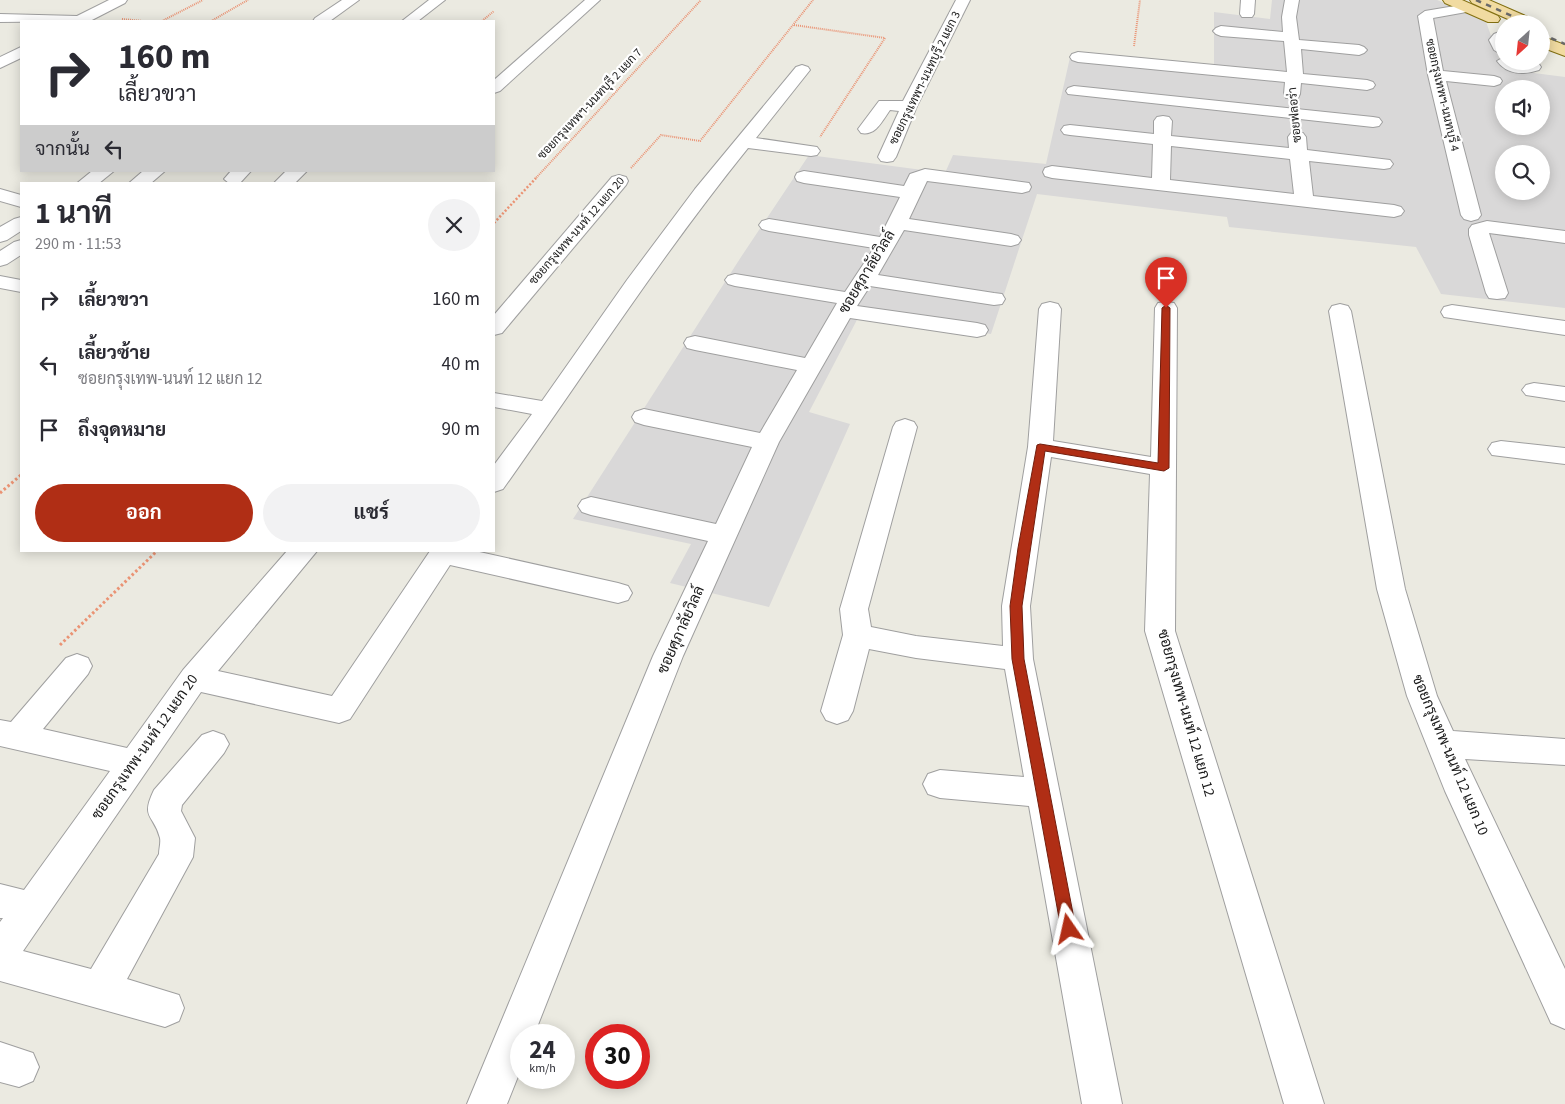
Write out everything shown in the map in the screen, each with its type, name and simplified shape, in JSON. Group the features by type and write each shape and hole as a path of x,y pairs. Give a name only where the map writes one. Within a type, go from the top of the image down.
{"main road":[{"path":"1450,0 1476,2 1509,15"},
{"path":"1476,2 1495,17"}],"street":[{"path":"81,20 120,0"},
{"path":"322,20 352,0"},
{"path":"410,20 438,0"},
{"path":"495,87 592,0"},
{"name":"ซอยกรุงเทพฯ-นนทบุรี 2 แยก 3","path":"887,157 909,106 963,0"},
{"name":"ซอยฟลอร่า","path":"1292,0 1288,18 1296,68 1291,85 1304,201"},
{"name":"ซอยกรุงเทพฯ-นนทบุรี 4","path":"1471,215 1436,74 1425,16 1476,2"},
{"path":"4,18 36,4"},
{"path":"4,18 54,20"},
{"path":"1221,31 1358,50"},
{"path":"0,63 20,53"},
{"path":"1078,57 1367,85"},
{"path":"1162,184 1165,66"},
{"path":"495,482 634,284 702,193 802,70"},
{"path":"1436,74 1494,81"},
{"path":"1074,90 1373,122"},
{"path":"867,129 885,105 909,106"},
{"path":"1070,130 1384,164"},
{"path":"744,142 811,151"},
{"path":"88,182 103,172"},
{"path":"141,182 155,172"},
{"path":"284,182 297,172"},
{"path":"1052,172 1394,211"},
{"path":"804,177 914,186 924,176 1022,187"},
{"name":"ซอยกรุงเทพ-นนท์ 12 แยก 20","path":"495,327 619,181"},
{"name":"ซอยศุภาลัยวิลล์","path":"487,1104 668,656 767,442 847,305 866,279 887,244 914,186"},
{"path":"0,194 20,201"},
{"path":"897,223 1012,240"},
{"path":"769,225 887,244"},
{"path":"1497,294 1479,235 1479,229 1495,227 1565,237"},
{"path":"0,260 15,233"},
{"path":"866,279 994,299"},
{"path":"735,280 847,305 977,330"},
{"name":"ซอยกรุงเทพ-นนท์ 12 แยก 12","path":"1166,308 1160,631 1304,1104"},
{"path":"1050,309 1040,447 1016,606 1018,659 1102,1104"},
{"name":"ซอยกรุงเทพ-นนท์ 12 แยก 10","path":"1340,311 1390,589 1422,696 1462,792 1565,1010"},
{"path":"1452,312 1565,328"},
{"path":"695,343 812,366"},
{"path":"1534,390 1565,394"},
{"path":"495,400 547,409"},
{"path":"644,417 767,442"},
{"path":"837,711 858,635 854,609 905,427"},
{"path":"1040,447 1164,468"},
{"path":"1501,449 1565,456"},
{"path":"591,506 725,535"},
{"name":"ซอยกรุงเทพ-นนท์ 12 แยก 20","path":"0,953 16,904 134,763 194,678 301,552"},
{"path":"194,678 339,710 444,552 618,593"},
{"path":"858,635 916,647 1018,659"},
{"path":"69,656 9,735 134,763"},
{"path":"100,990 176,857 178,838 164,812 166,800 213,744"},
{"path":"1442,744 1565,752"},
{"path":"940,784 1043,793"},
{"path":"0,963 165,1008"}],"path":[{"path":"164,20 203,0"},
{"path":"213,20 248,0"},
{"name":"ซอยกรุงเทพฯ-นนทบุรี 2 แยก 7","path":"495,221 701,0"},
{"path":"793,25 813,0"},
{"path":"1134,47 1140,0"},
{"path":"483,20 494,12"},
{"path":"793,25 880,35 885,38 811,151"},
{"name":"ซอยกรุงเทพ-นนท์ 12 แยก 20","path":"619,181 661,135 700,141 793,25"},
{"path":"0,493 20,476"},
{"path":"69,656 156,552"}],"shaded area":[{"path":"1272,0 1437,0 1485,19 1495,47 1495,70 1511,70 1565,77 1565,308 1441,294 1416,247 1229,227 1227,217 1037,194 991,334 860,314 809,412 850,424 769,607 670,583 691,544 573,519 741,257 809,155 945,173 953,155 1046,164 1071,53 1214,67 1214,12 1270,19"}],"railway":[{"path":"1476,0 1510,15"},
{"path":"1550,38 1565,44"}],"route":[{"path":"1069,929 1018,659 1016,606 1024,548 1040,447 1164,468 1166,308"}]}
